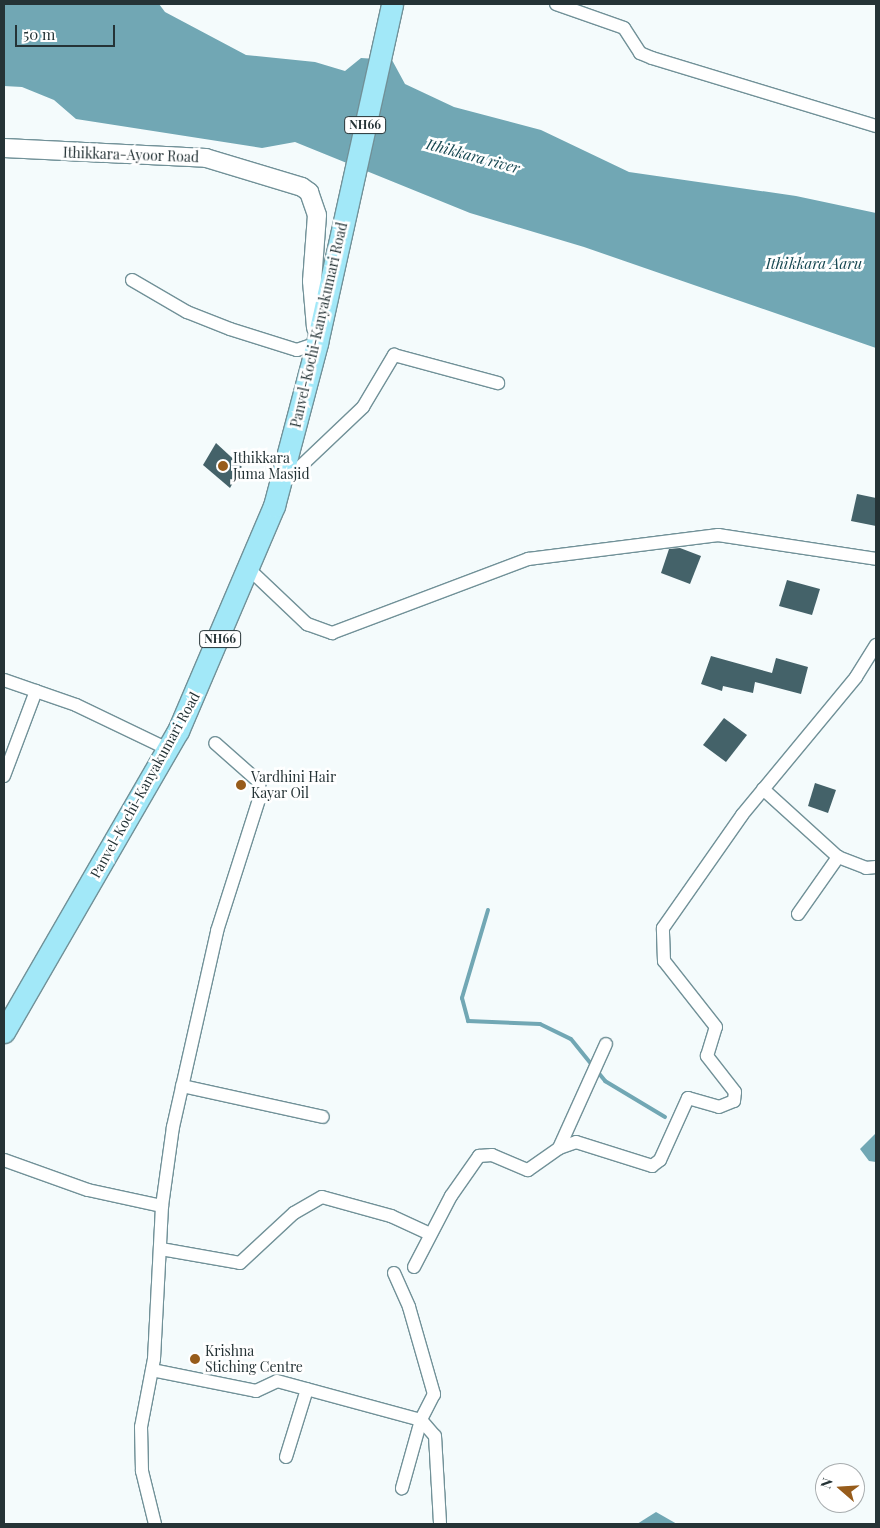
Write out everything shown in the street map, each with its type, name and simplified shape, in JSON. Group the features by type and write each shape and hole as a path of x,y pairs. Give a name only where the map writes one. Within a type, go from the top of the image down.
{"highway":[{"name":"Panvel-Kochi-Kanyakumari Road","path":"4,1032 168,749 250,570 281,484 317,343 392,4"}],"main road":[{"name":"Ithikkara-Ayoor Road","path":"4,148 206,158 302,187 309,192 317,215 312,281 317,343"}],"street":[{"path":"556,4 624,28 640,52 652,58 876,126"},
{"path":"132,280 187,312 230,329 297,350 317,343"},
{"path":"281,484 364,408 394,356 498,383"},
{"path":"250,570 307,624 332,633 528,559 718,535 876,559"},
{"path":"414,1267 430,1234 472,1162 479,1156 492,1155 528,1170 559,1148 576,1142 652,1166 660,1160 688,1098 722,1107 736,1098 708,1060 716,1027 664,960 661,935 671,911 763,789 856,678 876,646"},
{"path":"4,680 36,691 168,749"},
{"path":"4,776 36,691"},
{"path":"155,1524 142,1471 141,1427 152,1370 162,1206 182,1086 217,931 261,793 258,781 215,743"},
{"path":"763,789 838,858 866,868 876,866"},
{"path":"798,914 838,858"},
{"path":"559,1148 606,1044"},
{"path":"182,1086 323,1117"},
{"path":"4,1160 88,1190 162,1206"},
{"path":"160,1249 240,1264 294,1213 322,1197 391,1216 430,1234"},
{"path":"394,1273 409,1307 434,1394 421,1420 402,1488"},
{"path":"152,1370 256,1392 277,1381 421,1420 435,1436 440,1524"},
{"path":"286,1457 307,1389"}],"water":[{"name":"Ithikkara Aaru","path":"4,4 159,4 165,12 246,55 315,62 345,71 361,58 392,60 405,84 454,107 541,130 629,172 796,196 876,213 876,348 584,247 470,213 295,142 262,148 76,119 54,100 22,87 4,86"},
{"path":"876,1133 876,1162 869,1161 860,1149"},
{"path":"656,1512 677,1524 637,1524"}],"building":[{"name":"Ithikkara Juma Masjid","path":"216,443 242,467 230,488 203,465"},
{"path":"857,494 876,498 876,526 851,521"},
{"path":"680,548 701,556 690,584 661,573 669,549"},
{"path":"787,580 820,589 812,615 779,606"},
{"path":"711,656 772,673 776,658 808,667 801,694 755,682 753,693 723,686 722,691 701,684"},
{"path":"724,718 747,735 726,762 703,745"},
{"path":"815,783 836,790 828,813 808,806"}],"waterway":[{"path":"488,910 462,998 468,1021 540,1024 571,1039 593,1066"},
{"path":"597,1071 605,1081 665,1117"}],"place":[{"name":"Ithikkara Juma Masjid","path":"223,466"},
{"name":"Vardhini Hair Kayar Oil","path":"241,785"},
{"name":"Krishna Stiching Centre","path":"195,1359"}],"water label":[{"name":"Ithikkara river","path":"473,156"}]}
